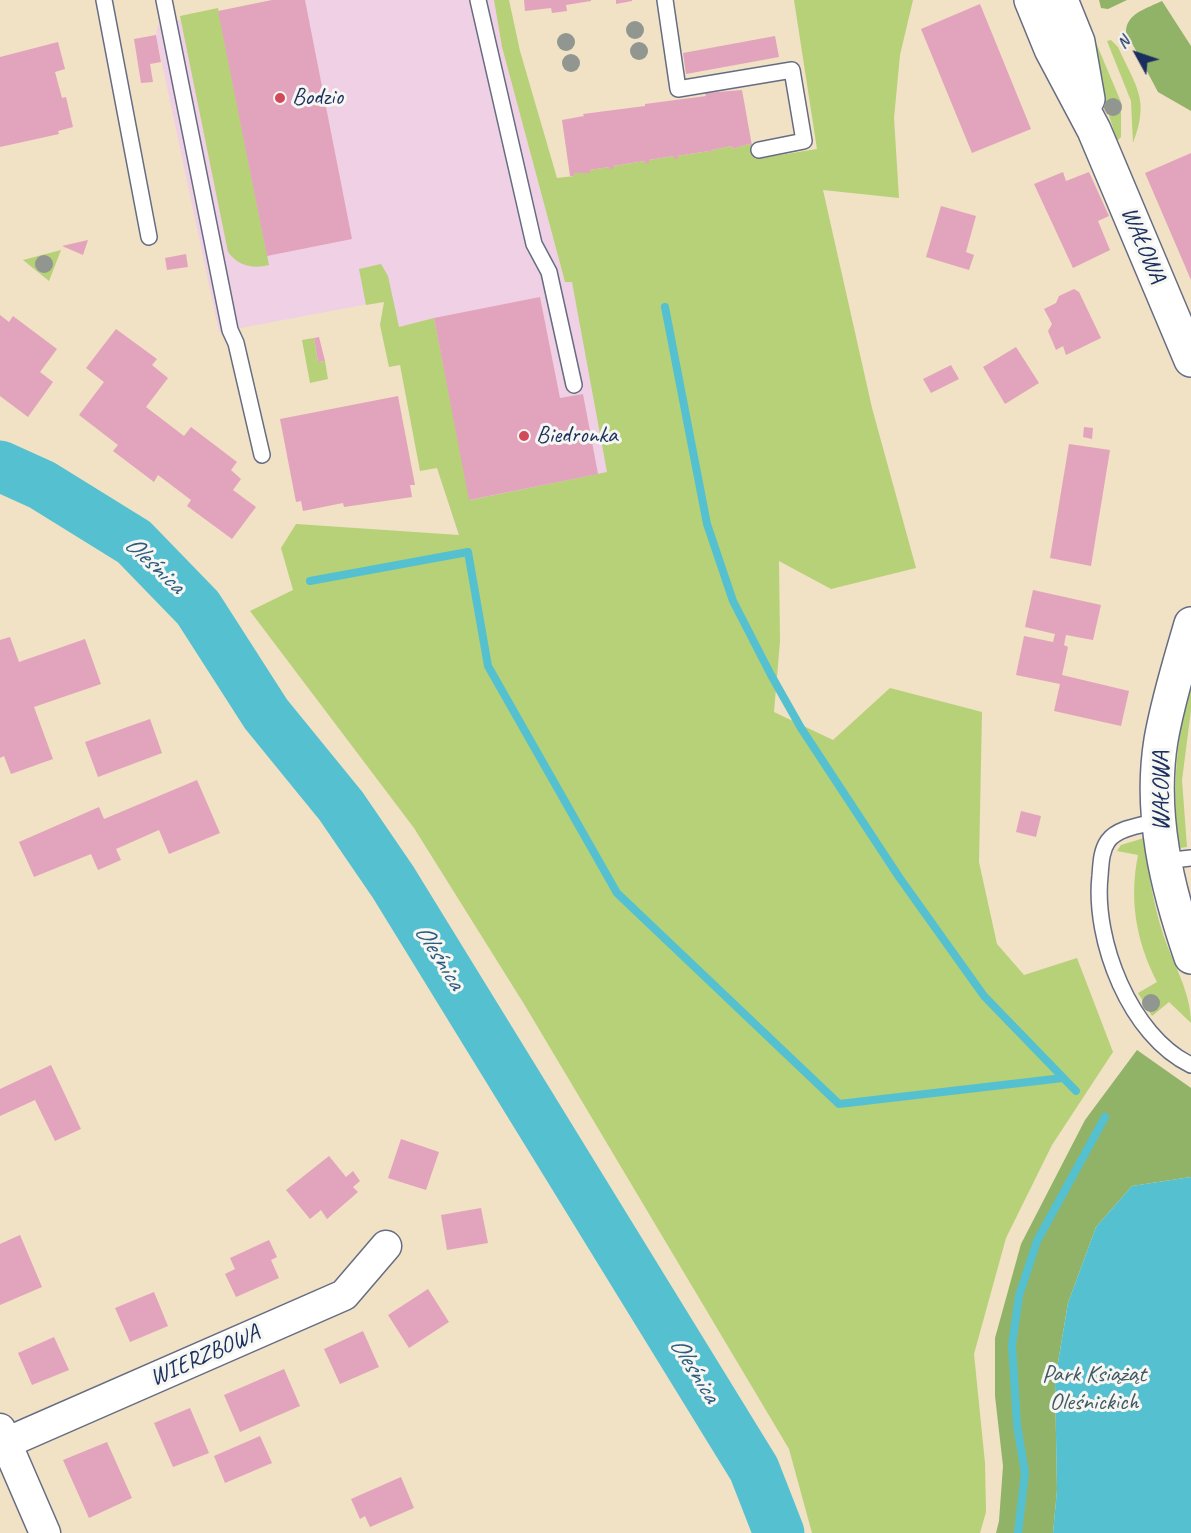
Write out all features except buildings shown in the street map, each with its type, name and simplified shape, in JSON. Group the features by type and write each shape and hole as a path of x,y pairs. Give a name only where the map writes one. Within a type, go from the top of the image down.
{"street":[{"name":"WAŁOWA","path":"1031,0 1051,49 1094,130 1191,360"},
{"name":"WAŁOWA","path":"1061,0 1078,42 1094,130"},
{"name":"WAŁOWA","path":"1191,624 1171,693 1161,742 1158,781 1159,821 1177,860 1191,957"},
{"name":"WIERZBOWA","path":"3,1436 344,1295 386,1246"},
{"path":"3,1436 45,1533"}],"lane":[{"path":"104,0 149,237"},
{"path":"164,0 230,330 236,343 262,455"},
{"path":"478,0 534,244 549,272 574,386"},
{"path":"665,0 678,89 792,70 804,141 759,150"},
{"path":"1159,821 1123,830 1109,839 1102,855 1099,885 1101,919 1116,978 1132,1005 1147,1028 1169,1049 1191,1065"}],"shaded area":[{"path":"272,0 494,0 502,47 565,282 572,282 626,489 459,536 384,301 219,332 156,35 158,25"}],"green space":[{"path":"494,0 509,0 520,51 557,178 574,176 574,173 586,171 589,173 590,170 609,167 613,169 613,166 645,161 646,164 649,160 674,156 674,159 677,156 709,151 710,153 712,150 732,146 733,149 748,144 752,146 755,159 817,149 794,0 913,0 900,55 894,118 899,198 823,190 872,408 916,568 831,589 779,561 780,641 774,712 833,740 890,688 982,712 979,862 997,944 1024,975 1077,958 1113,1052 1052,1145 1006,1238 974,1354 985,1463 986,1512 980,1533 812,1533 789,1449 524,1004 414,828 250,611 293,590 281,548 296,524 459,535 437,468 420,471 400,365 389,367 380,325 384,302 366,305 359,269 381,264 388,276 399,327 434,318 470,500 607,472 572,282 565,282 502,47"},
{"path":"1078,0 1121,102 1121,137 1117,141 1076,9"},
{"path":"1099,0 1127,0 1108,9 1101,8"},
{"path":"1162,1 1191,46 1191,111 1158,92 1126,32 1127,25 1134,16"},
{"path":"218,8 269,265 252,266 241,263 228,252 180,16"},
{"path":"1111,40 1118,47 1139,94 1140,115 1133,143 1131,101 1107,41"},
{"path":"61,250 49,281 23,260"},
{"path":"314,338 318,362 325,361 328,379 310,383 302,340"},
{"path":"1191,677 1191,710 1182,780 1187,847 1179,848 1176,805 1177,762 1182,720"},
{"path":"1144,838 1156,910 1185,989 1191,1023 1169,1002 1152,1016 1138,993 1157,982 1144,951 1136,920 1134,888 1138,855 1117,851 1121,845"},
{"path":"1137,1050 1191,1088 1191,1177 1132,1186 1096,1227 1068,1303 1055,1380 1057,1490 1053,1533 996,1533 1003,1466 995,1396 995,1338 1021,1244 1085,1120"}],"water":[{"path":"1191,1177 1191,1533 1053,1533 1057,1490 1055,1380 1068,1303 1096,1227 1132,1186"}],"waterway":[{"path":"665,307 707,524 733,601 771,675 801,728 899,877 984,996 1076,1091"},
{"name":"Oleśnica","path":"0,466 42,485 134,542 198,608 266,714 341,806 393,882 754,1469 779,1533"},
{"path":"310,581 468,552 488,666 617,893 839,1104 1063,1078"},
{"path":"1018,1533 1025,1473 1017,1425 1012,1345 1019,1296 1037,1241 1105,1117"}],"place":[{"name":"Bodzio","path":"280,98"},
{"name":"Biedronka","path":"524,436"}],"park label":[{"name":"Park Książąt Oleśnickich","path":"1094,1389"}]}
